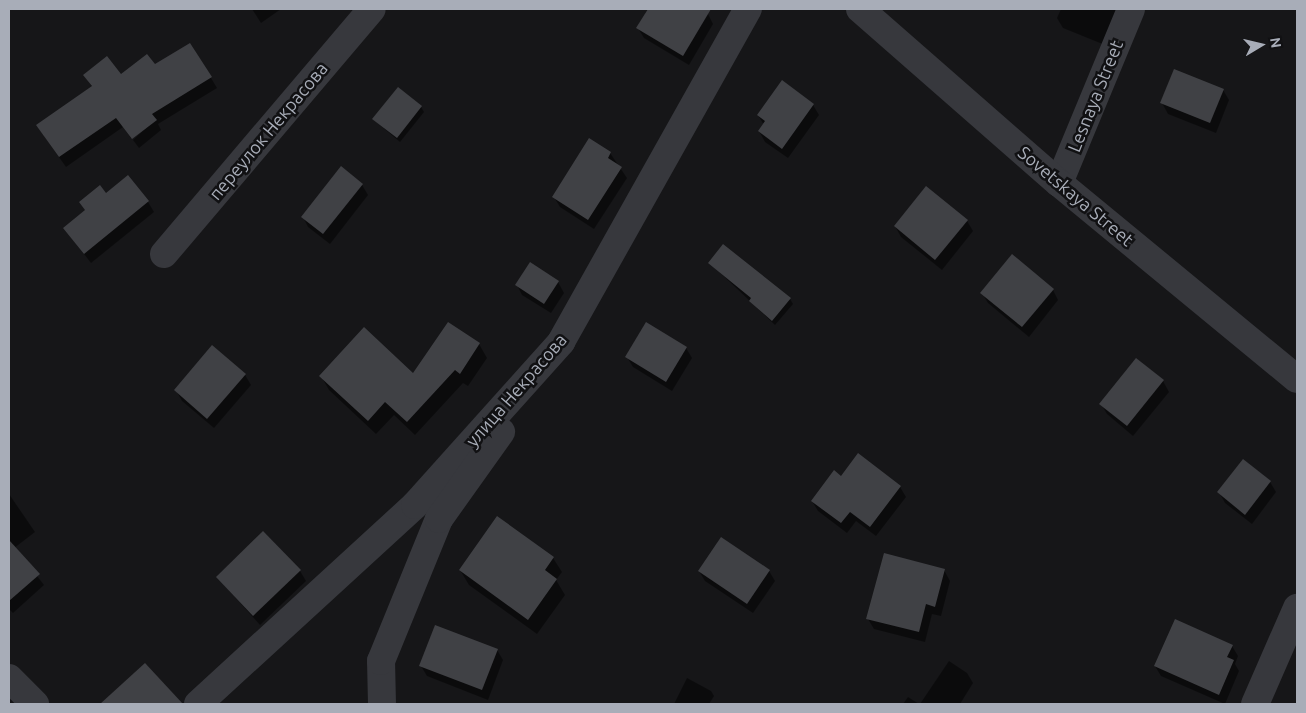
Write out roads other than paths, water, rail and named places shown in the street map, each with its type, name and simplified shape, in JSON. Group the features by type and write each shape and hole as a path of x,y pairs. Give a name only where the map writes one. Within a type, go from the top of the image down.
{"street":[{"name":"переулок Некрасова","path":"164,254 372,9"},
{"name":"улица Некрасова","path":"198,704 415,505 562,342 748,9"},
{"name":"Sovetskaya Street","path":"860,9 1059,183 1297,379"},
{"name":"Lesnaya Street","path":"1059,183 1131,9"},
{"path":"382,704 380,660 439,519 562,342"},
{"path":"1254,704 1297,608"},
{"path":"9,678 35,704"}]}
